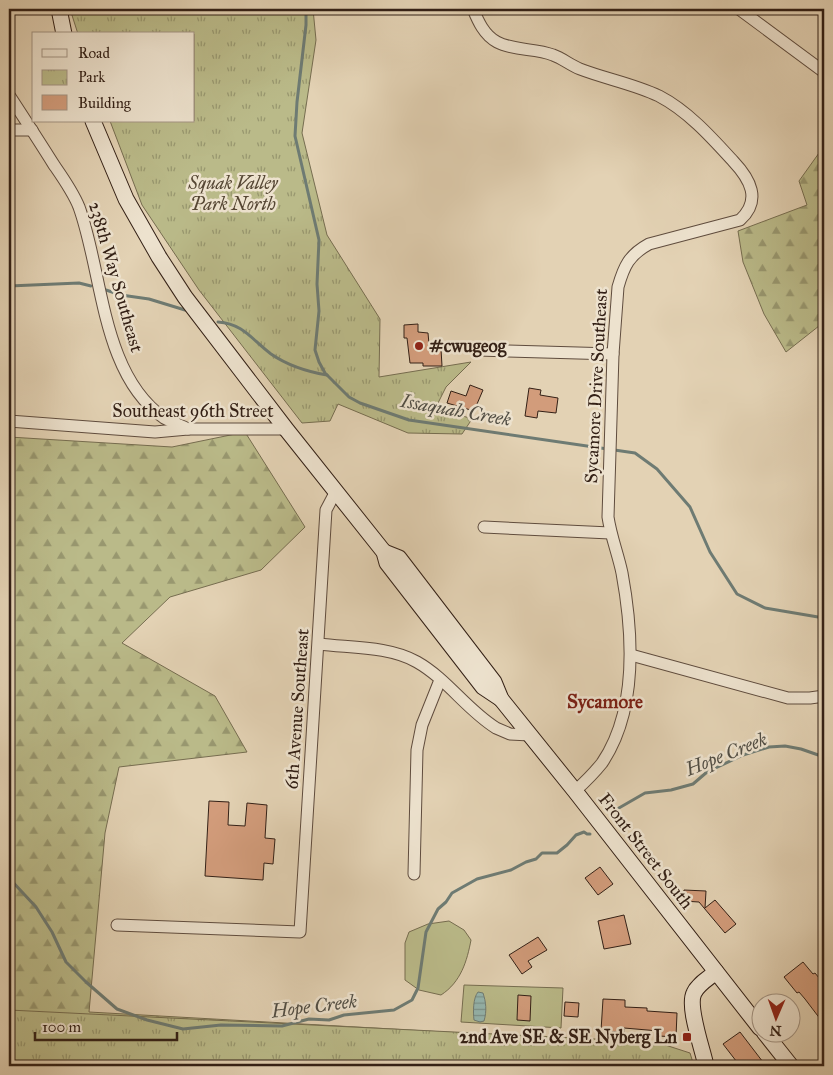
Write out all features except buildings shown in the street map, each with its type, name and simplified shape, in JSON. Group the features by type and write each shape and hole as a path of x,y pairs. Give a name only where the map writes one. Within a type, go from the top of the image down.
{"main road":[{"path":"59,9 64,32"},
{"name":"Front Street South","path":"93,122 126,198 185,297 286,429 384,552 399,558 441,624 494,682 501,699 750,1015"},
{"path":"706,1066 693,1015 692,998 697,988 716,972"},
{"path":"772,1042 791,1066"}],"street":[{"name":"Sycamore Drive Southeast","path":"473,9 482,28 496,41 511,47 553,55 578,68 660,96 695,122 746,174 752,191 750,208 740,220 649,244 638,251 624,268 618,287 613,354 608,501 610,533 622,571 631,655 624,708 610,747 596,771 575,791"},
{"path":"740,9 824,72"},
{"name":"238th Way Southeast","path":"9,95 69,188 78,206 89,242 111,334 128,376 153,408 165,418 188,429"},
{"path":"9,130 32,130"},
{"path":"478,350 613,354"},
{"name":"Southeast 96th Street","path":"9,421 155,432 188,429 286,429"},
{"name":"6th Avenue Southeast","path":"117,925 300,932 326,510 336,490"},
{"path":"484,527 610,533"},
{"path":"319,644 377,650 405,656 427,668 496,728 510,734 530,735"},
{"path":"631,655 788,698 824,696"},
{"path":"414,874 415,799 419,738 422,725 440,680"}],"green space":[{"name":"Squak Valley Park North","path":"70,9 313,9 316,40 302,133 327,235 380,319 379,377 471,362 446,387 436,407 472,419 462,434 408,433 338,404 330,421 302,423 199,290 142,205 110,122 195,122 195,32 77,32"},
{"path":"824,146 824,322 786,352 764,314 743,262 738,231 807,205 799,181"},
{"path":"245,432 305,527 261,570 170,597 122,643 215,696 247,752 119,767 105,833 89,1012 658,1044 9,1066 9,437 172,447"},
{"path":"449,921 464,930 471,940 462,970 454,984 441,995 419,990 405,980 405,943 409,932 428,924"},
{"path":"464,985 563,988 561,1028 461,1022"},
{"path":"9,1010 656,1042 690,1053 694,1066 9,1066"}],"water":[{"path":"478,992 483,993 486,1007 484,1021 480,1022 474,1020 474,1001"}],"waterway":[{"name":"Issaquah Creek","path":"306,9 295,136 319,240 317,284 319,311 315,350 325,373 349,397 360,403 409,420 635,453 657,469 690,507 710,552 737,594 765,608 824,618"},
{"path":"9,286 79,283 91,286"},
{"path":"106,290 121,295 149,299 185,310"},
{"path":"218,322 227,323 241,329 271,354 284,362 327,375"},
{"name":"Hope Creek","path":"612,812 645,793 671,790 693,784 707,772 743,755 769,747 785,746 824,757"},
{"name":"Hope Creek","path":"9,878 36,907 52,932 66,962 117,1009 147,1020 183,1029 221,1025 282,1026 309,1019 329,1020 344,1015 394,1010 412,1000 418,988 426,932 438,909 452,893 477,879 511,870 536,859 542,853 557,853 576,835 584,832 590,834"}],"place":[{"name":"#cwugeog","path":"419,346"},
{"name":"2nd Ave SE & SE Nyberg Ln","path":"687,1037"}],"district":[{"name":"Sycamore","path":"605,701"}]}
